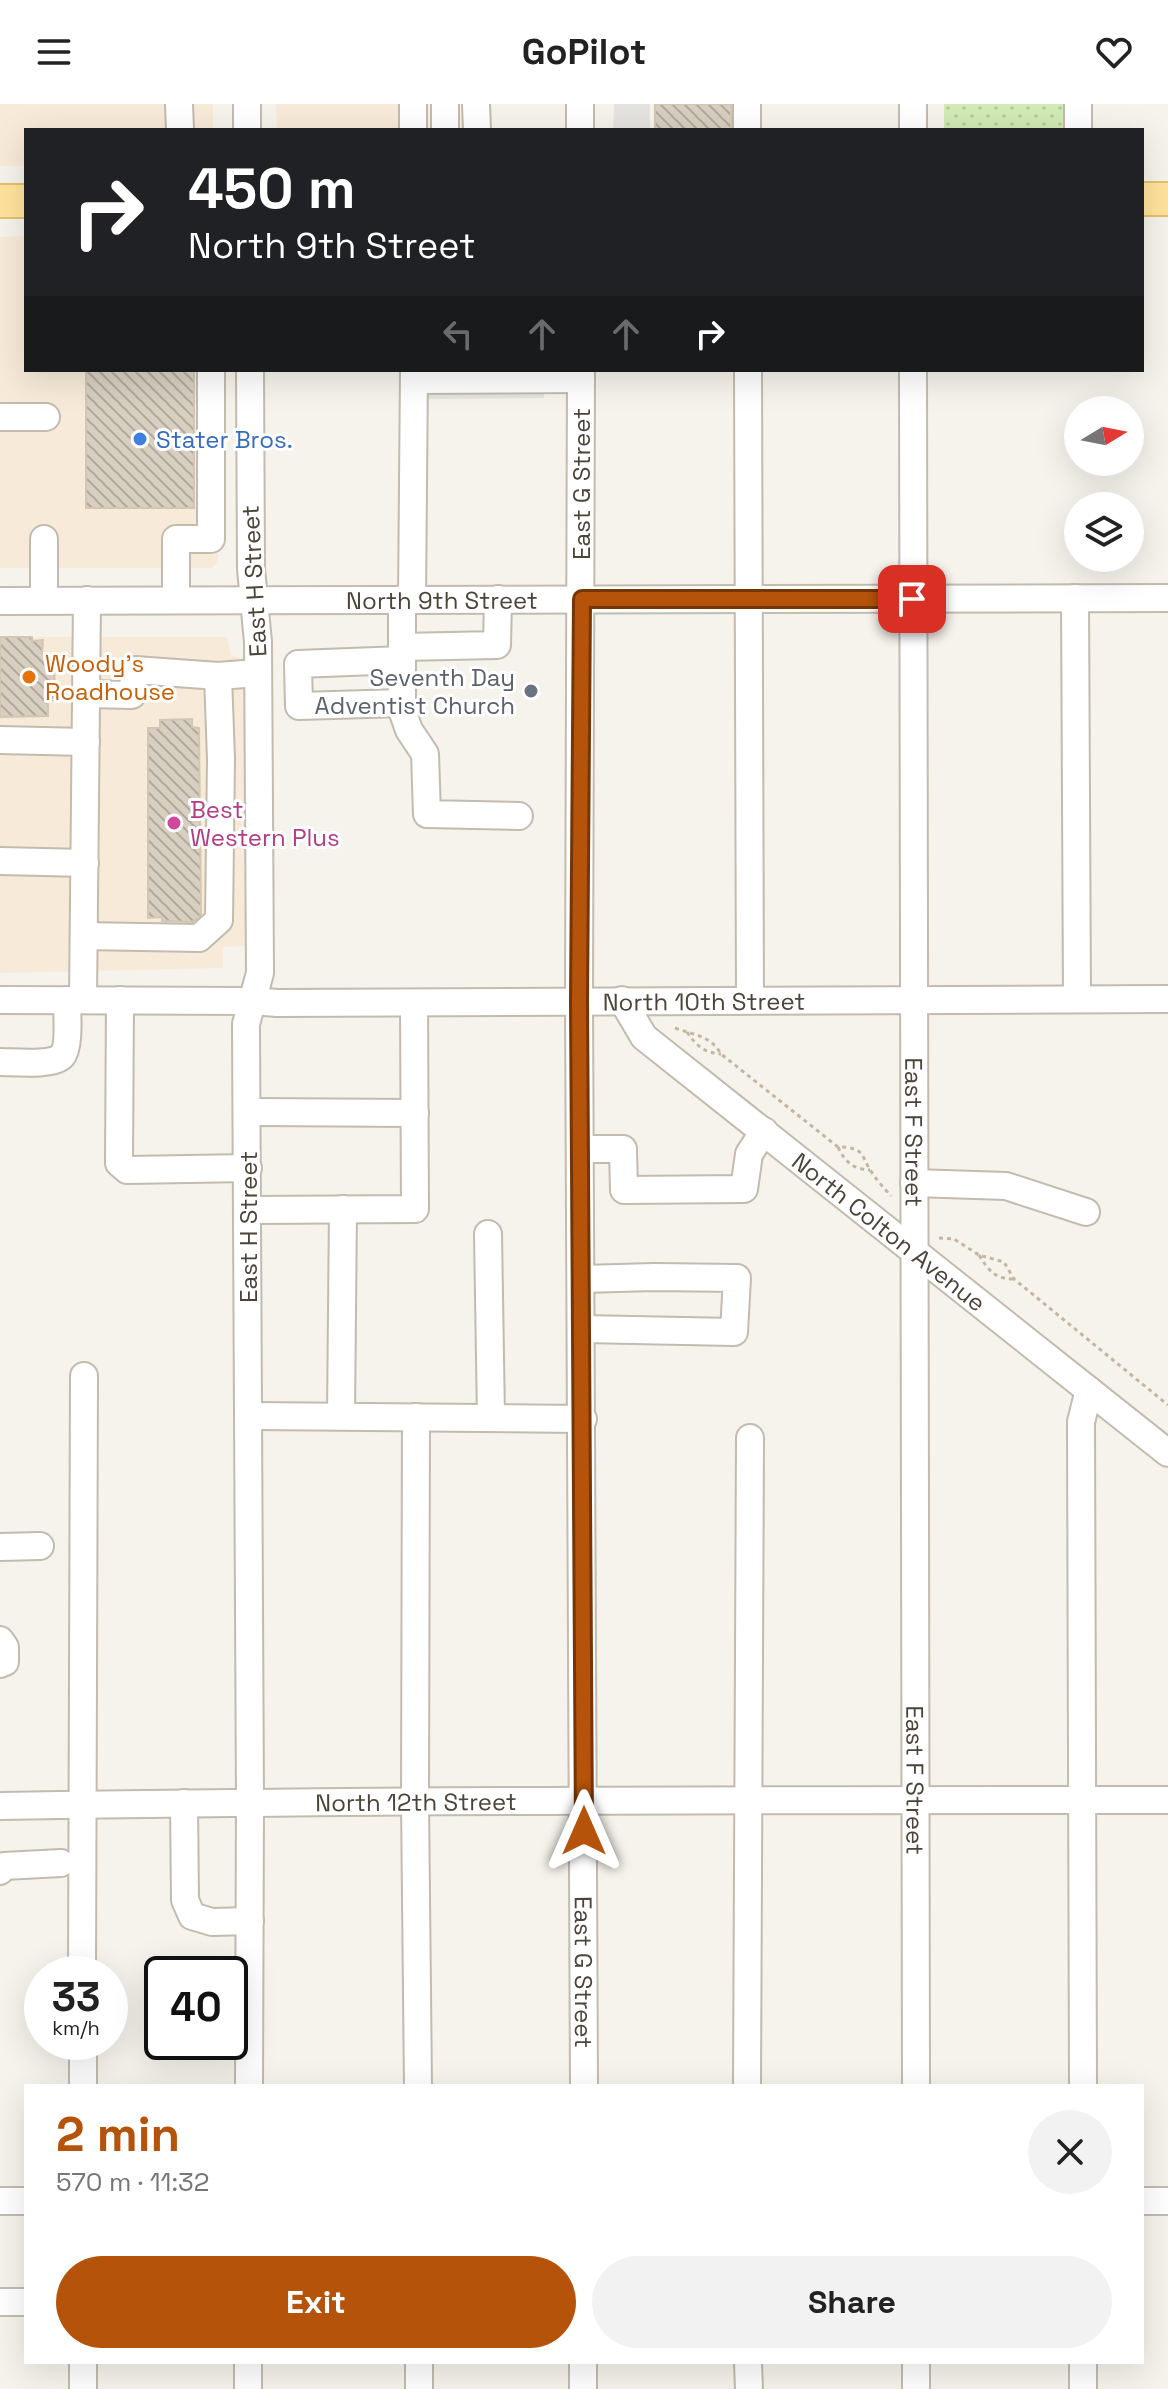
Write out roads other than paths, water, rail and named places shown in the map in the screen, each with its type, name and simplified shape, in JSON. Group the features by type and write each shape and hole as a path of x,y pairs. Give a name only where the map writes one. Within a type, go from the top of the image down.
{"main road":[{"path":"1144,199 1168,199"},
{"path":"0,201 24,201"}],"street":[{"path":"179,104 180,128"},
{"path":"247,104 247,128"},
{"path":"413,104 413,128"},
{"path":"445,104 445,128"},
{"path":"476,104 477,128"},
{"path":"580,104 580,128"},
{"path":"747,104 747,128"},
{"path":"913,104 913,128"},
{"path":"1078,104 1078,128"},
{"path":"176,600 176,539 211,539 211,372"},
{"name":"East H Street","path":"249,2084 246,1024 260,973 258,642 251,569 250,372"},
{"path":"748,372 750,1000"},
{"name":"East F Street","path":"913,372 916,2084"},
{"path":"519,816 427,814 425,754 409,730 402,710 414,375 581,375"},
{"name":"East G Street","path":"581,375 579,1000 584,2084"},
{"path":"0,417 46,417"},
{"path":"44,539 44,600"},
{"path":"1075,598 1077,998"},
{"name":"North 9th Street","path":"3,600 1168,598"},
{"path":"402,703 299,706 298,664 497,645 498,599"},
{"path":"0,1062 53,1062 63,1056 75,1000 84,936 87,600"},
{"path":"86,694 132,695 135,670 218,676 298,688"},
{"path":"84,936 199,938 219,920 221,759 218,676"},
{"path":"0,740 86,742"},
{"path":"0,861 85,863"},
{"name":"North 10th Street","path":"0,1000 414,1003 1168,999"},
{"path":"120,1000 119,1163 127,1170 248,1168"},
{"name":"North Colton Avenue","path":"622,1000 644,1037 1168,1453"},
{"path":"248,1210 415,1209 414,1003"},
{"path":"248,1112 415,1113"},
{"path":"581,1149 623,1149 624,1190 744,1189 749,1154 764,1131"},
{"path":"914,1183 1006,1186 1086,1212"},
{"path":"341,1416 343,1209"},
{"path":"488,1234 491,1418"},
{"path":"582,1279 737,1278 734,1332 582,1329"},
{"path":"82,1956 84,1376"},
{"path":"1083,2084 1081,1422 1089,1390"},
{"path":"249,1416 583,1419"},
{"path":"416,1417 418,2084"},
{"path":"747,2084 750,1438"},
{"path":"0,1547 40,1546"},
{"path":"0,1640 5,1647 5,1662 0,1664"},
{"name":"North 12th Street","path":"0,1806 584,1800 1168,1800"},
{"path":"184,1803 185,1900 192,1916 212,1922 250,1921"},
{"path":"0,1871 4,1866 61,1863"},
{"path":"83,2060 83,2084"},
{"path":"0,2201 24,2201"},
{"path":"1144,2201 1168,2201"},
{"path":"0,2302 24,2302"},
{"path":"83,2364 83,2389"},
{"path":"248,2364 248,2389"},
{"path":"419,2364 419,2389"},
{"path":"583,2364 583,2389"},
{"path":"748,2364 749,2389"},
{"path":"916,2364 916,2389"},
{"path":"1083,2364 1083,2389"}],"place":[{"name":"Stater Bros.","path":"140,439"},
{"name":"Woody's Roadhouse","path":"29,677"},
{"name":"Seventh Day Adventist Church","path":"531,691"},
{"name":"Best Western Plus","path":"174,823"}]}
